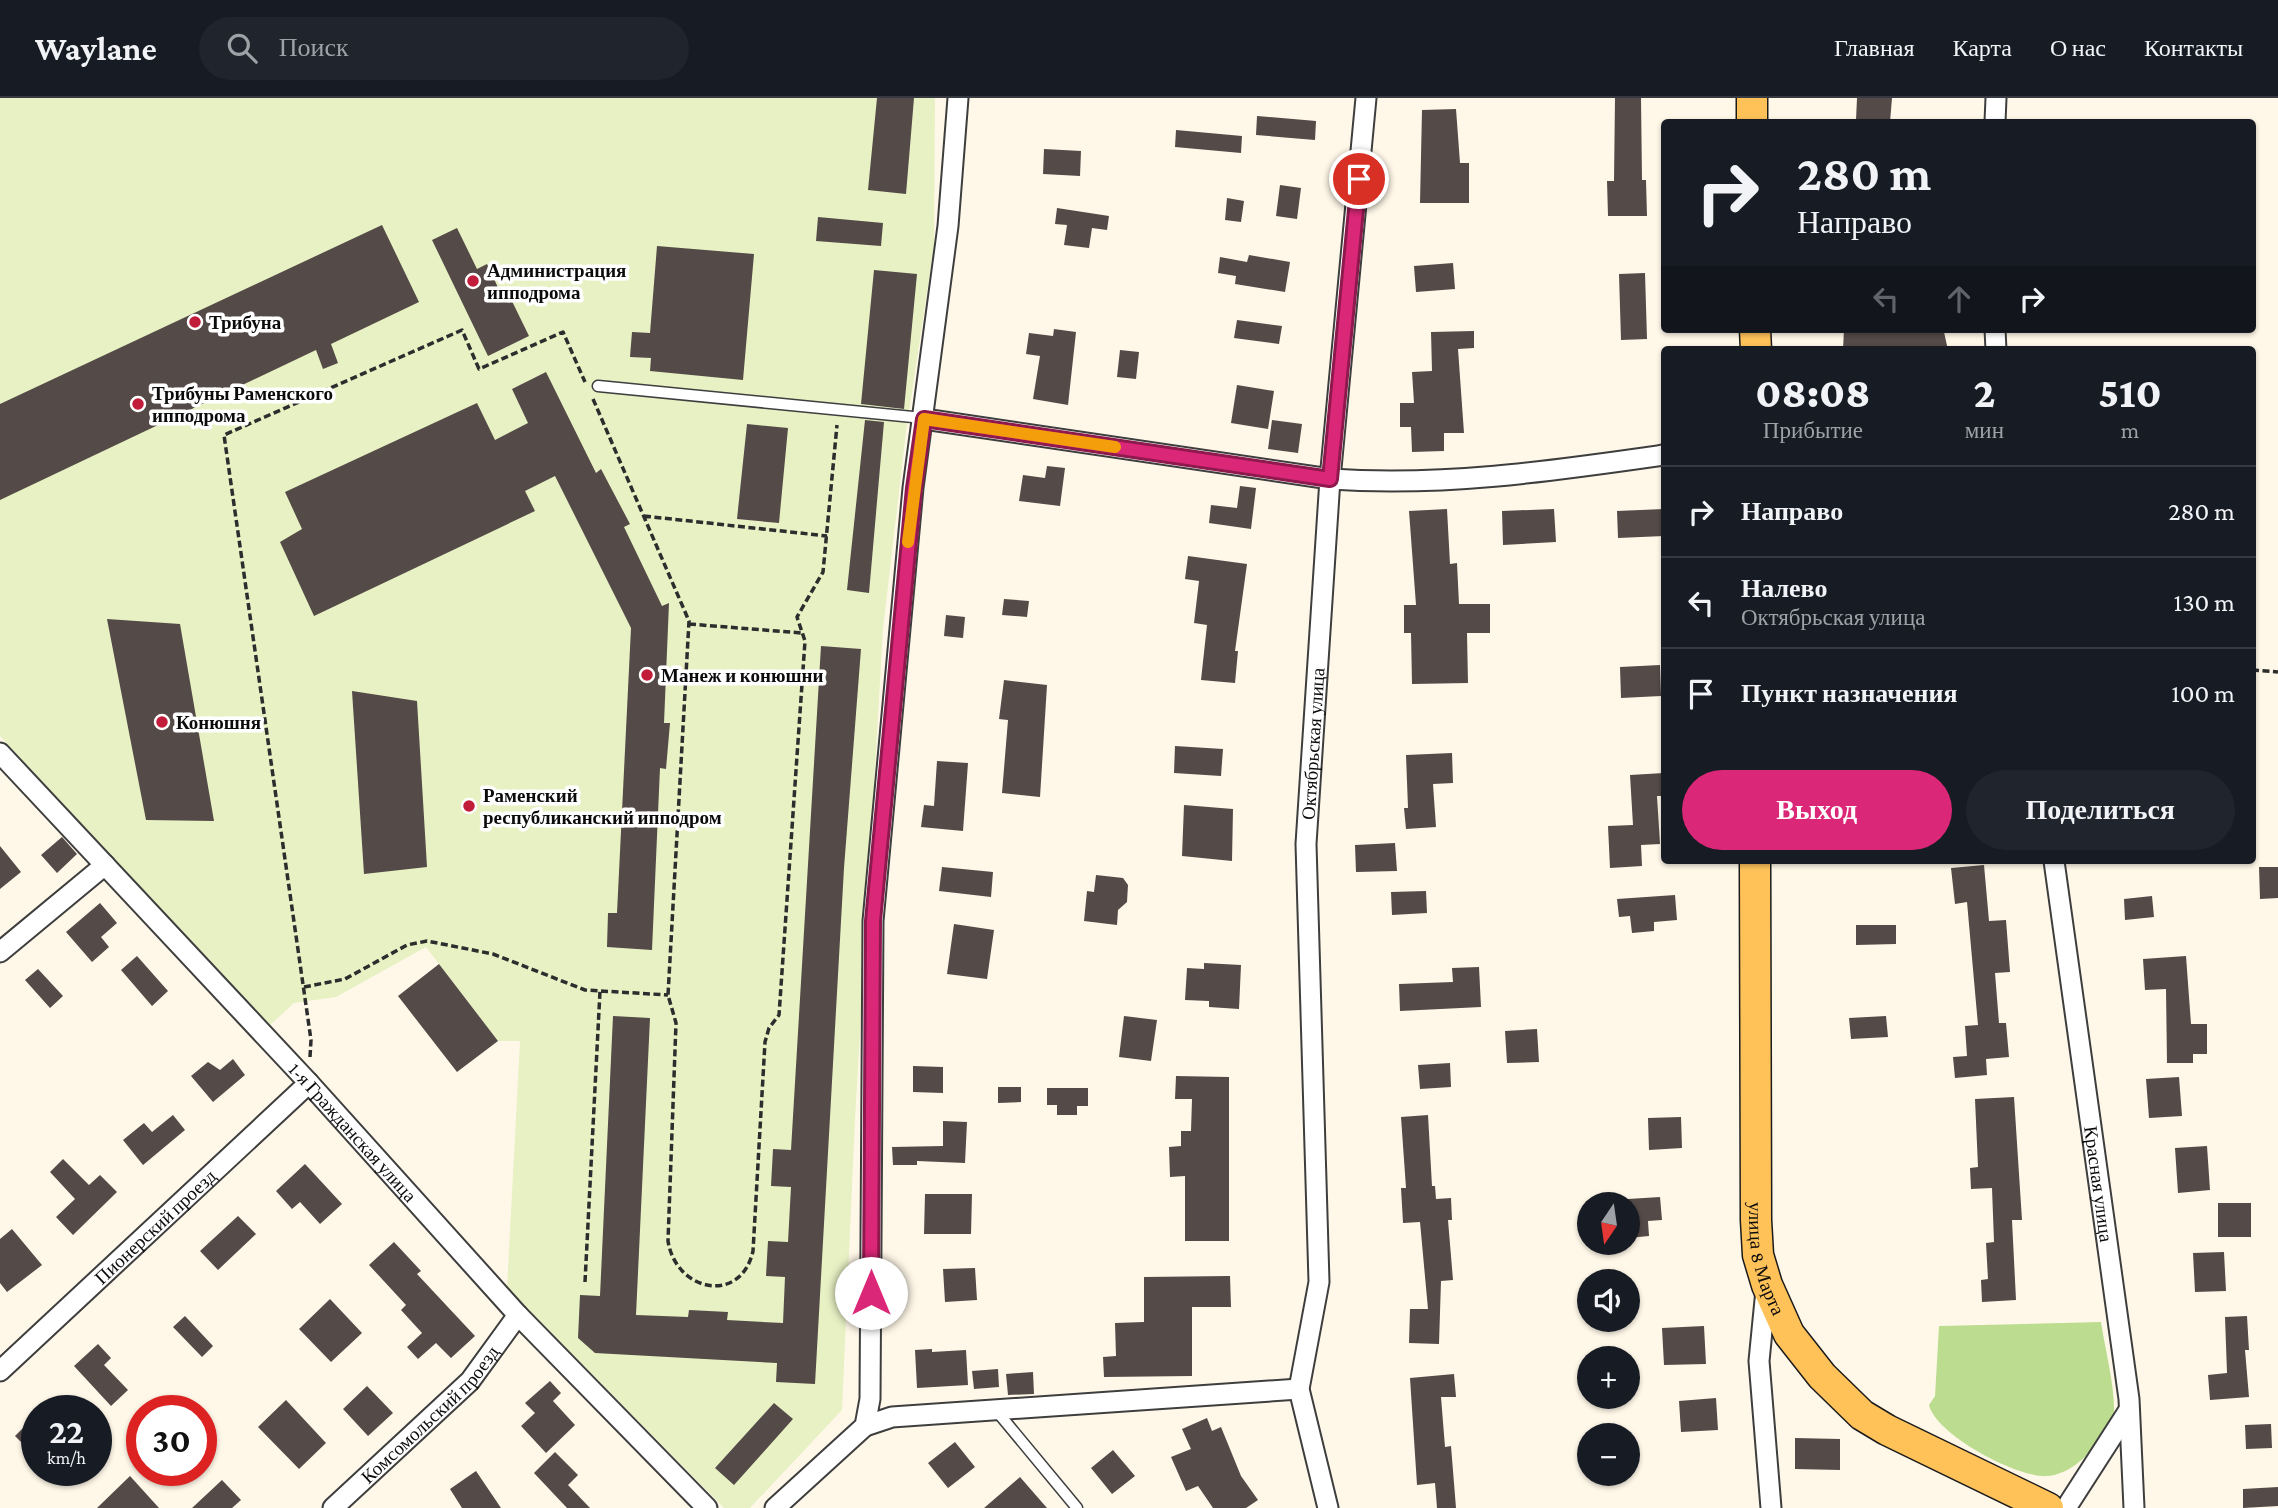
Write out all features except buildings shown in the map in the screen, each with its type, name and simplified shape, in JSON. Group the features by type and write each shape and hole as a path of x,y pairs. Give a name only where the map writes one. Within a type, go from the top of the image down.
{"main road":[{"path":"1752,98 1752,119"},
{"name":"улица 8 Марта","path":"1755,864 1756,1220 1758,1255 1767,1285 1803,1355 1862,1415 2048,1508"}],"street":[{"path":"866,1426 870,1399 873,921 914,488 948,226 958,98"},
{"name":"Октябрьская улица","path":"1300,1389 1319,1282 1306,844 1330,479 1366,98"},
{"path":"1995,119 1996,98"},
{"path":"924,419 1330,479 1408,483 1472,479 1661,455"},
{"name":"1-я Гражданская улица","path":"0,753 309,1083 519,1315 707,1508"},
{"path":"0,952 105,864"},
{"name":"Красная улица","path":"2054,864 2129,1410 2134,1508"},
{"name":"Пионерский проезд","path":"0,1371 309,1083"},
{"path":"1767,1285 1759,1361 1771,1508"},
{"name":"Комсомольский проезд","path":"333,1508 470,1381 519,1315"},
{"path":"775,1508 866,1426 892,1417 1300,1389 1328,1508"},
{"path":"2066,1508 2129,1410"}],"lane":[{"path":"592,386 924,419"},
{"path":"994,1409 1077,1508"}],"path":[{"path":"309,1083 307,1068 311,1040 224,435 462,330 479,369 563,332 592,386"},
{"path":"592,398 689,624 668,995 676,1023 668,1241 671,1256 682,1275 701,1285 721,1284 743,1272 753,1251 765,1042 769,1028 779,1015 805,641 798,613 821,578 838,410"},
{"path":"644,516 827,536"},
{"path":"689,624 802,633"},
{"path":"2256,670 2278,672"},
{"path":"303,987 345,979 407,945 427,941 493,954 572,986 600,991 668,995"},
{"path":"585,1282 600,991"}],"green space":[{"name":"Раменский республиканский ипподром","path":"0,98 935,98 934,246 906,432 883,629 855,1120 842,1410 750,1508 724,1508 507,1288 520,1041 498,1041 426,947 336,997 294,1003 268,1027 0,736"},
{"path":"2101,1322 2114,1412 2107,1429 2092,1450 2069,1469 2055,1475 2035,1475 1999,1463 1962,1441 1935,1417 1929,1405 1935,1396 1939,1326"}],"slow traffic":[{"path":"908,542 924,419 1115,447"}],"place":[{"name":"Администрация ипподрома","path":"473,281"},
{"name":"Трибуна","path":"195,322"},
{"name":"Трибуны Раменского ипподрома","path":"138,404"},
{"name":"Манеж и конюшни","path":"647,675"},
{"name":"Конюшня","path":"162,722"},
{"name":"Раменский республиканский ипподром","path":"469,806"}],"route":[{"path":"871,1293 873,921 914,488 924,419 1330,479 1359,179"}]}
